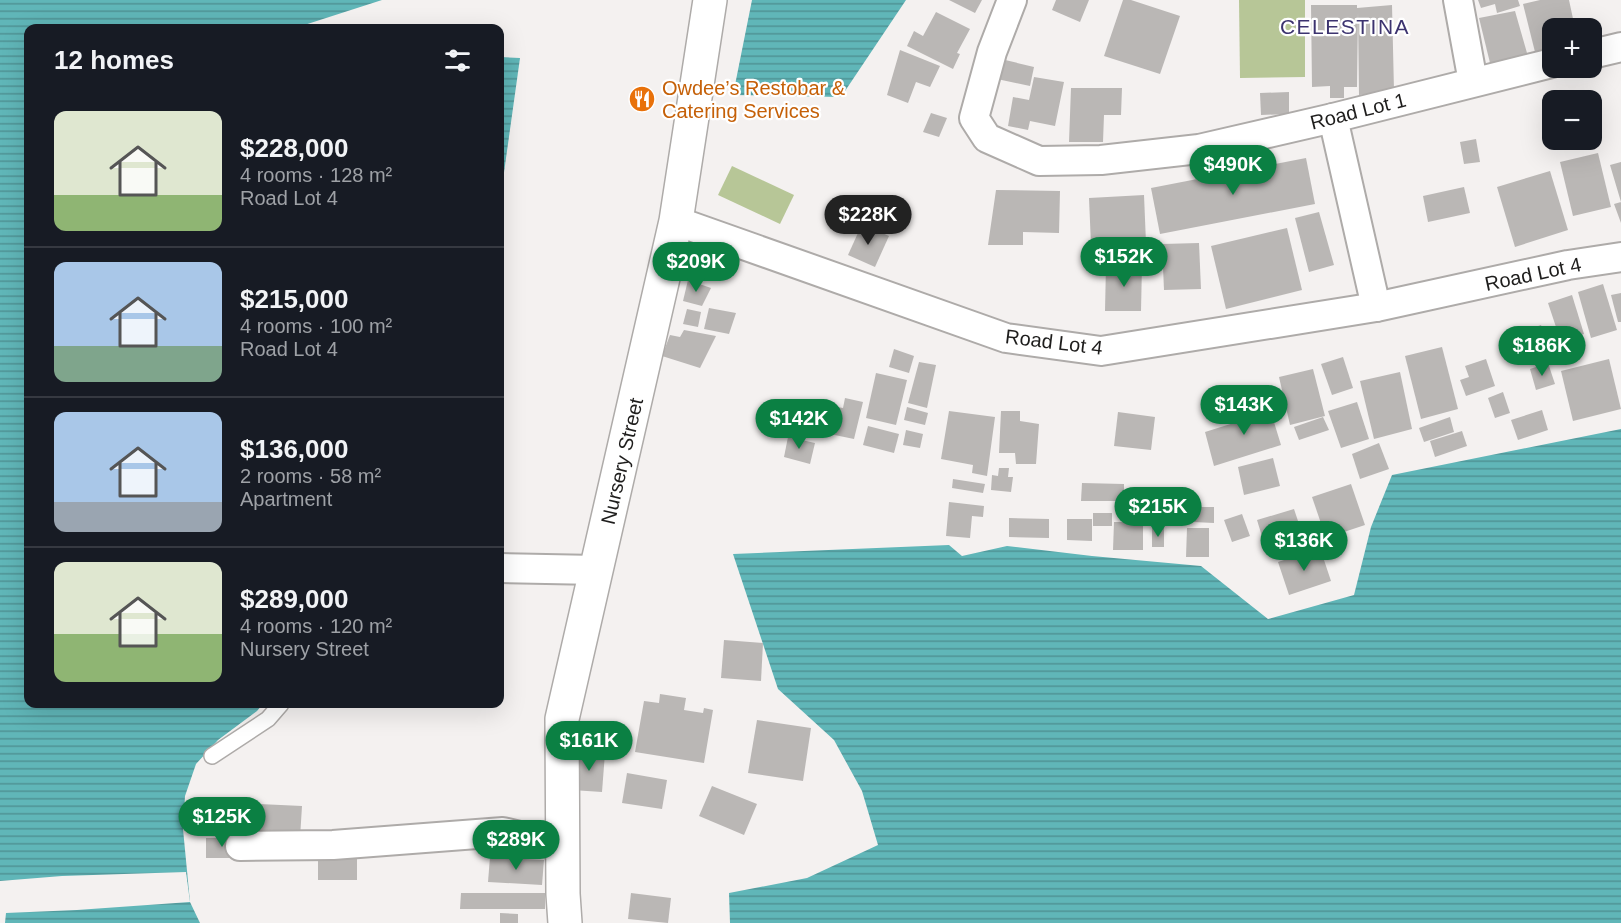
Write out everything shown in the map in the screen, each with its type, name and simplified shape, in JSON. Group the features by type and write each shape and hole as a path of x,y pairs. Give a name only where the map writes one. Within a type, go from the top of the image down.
{"main road":[{"name":"Nursery Street","path":"565,923 562,846 562,718 676,221 710,0"}],"street":[{"name":"Road Lot 1","path":"1012,0 992,52 974,118 987,138 1039,161 1101,160 1199,149 1542,65"},
{"path":"1458,0 1473,82"},
{"path":"1602,52 1621,47"},
{"path":"1333,118 1376,307"},
{"name":"Road Lot 4","path":"676,221 1006,338 1101,351 1376,307 1568,265 1621,257"},
{"path":"504,567 597,570"},
{"path":"240,846 333,845 502,832 562,846"}],"lane":[{"path":"212,756 268,719 278,708"}],"green space":[{"path":"1239,0 1305,0 1305,77 1240,78"},
{"path":"732,166 794,195 780,224 718,195"}],"water":[{"path":"0,0 382,0 307,24 24,24 24,708 260,708 218,740 196,764 185,796 183,829 190,902 200,923 0,923"},
{"path":"752,0 906,0 841,97 733,95"},
{"path":"504,57 520,58 504,172"},
{"path":"1621,429 1621,923 730,923 729,893 807,878 878,845 862,791 834,740 778,689 733,554 949,545 962,556 1007,546 1201,566 1268,619 1354,595 1371,527 1392,475"}],"pier":[{"path":"186,872 190,902 6,913 5,923 0,923 0,881 62,876"}],"building":[{"path":"949,0 982,0 975,13"},
{"path":"1056,0 1089,0 1080,22 1052,10"},
{"path":"1123,0 1131,0 1180,16 1160,74 1104,56"},
{"path":"1478,0 1518,0 1520,6 1497,13 1495,4 1481,8"},
{"path":"1540,0 1569,0 1573,18 1542,18 1542,54 1536,56 1523,4"},
{"path":"1311,5 1357,5 1357,8 1392,5 1394,91 1359,95 1358,12 1357,87 1344,87 1344,98 1330,98 1330,86 1312,87"},
{"path":"1515,11 1529,60 1491,67 1479,18"},
{"path":"936,12 970,29 957,53 960,54 953,69 907,46 914,31 923,36"},
{"path":"900,50 940,66 930,87 916,82 908,103 887,95"},
{"path":"1001,59 1034,67 1030,86 997,79"},
{"path":"1034,77 1064,82 1055,126 1030,121 1028,130 1008,126 1013,97 1029,100"},
{"path":"1071,88 1122,88 1121,115 1104,115 1103,142 1069,142"},
{"path":"1289,92 1289,114 1261,115 1260,93"},
{"path":"931,113 947,118 939,137 923,132"},
{"path":"1476,139 1480,162 1464,164 1460,142"},
{"path":"1598,153 1611,207 1573,216 1560,162"},
{"path":"1306,158 1315,204 1160,234 1151,188"},
{"path":"1621,162 1621,202 1610,165"},
{"path":"1550,171 1568,230 1515,247 1497,187"},
{"path":"1464,187 1470,213 1428,222 1423,196"},
{"path":"996,190 1060,191 1059,233 1023,232 1023,245 988,245"},
{"path":"1144,195 1146,243 1091,245 1089,198"},
{"path":"1621,202 1621,223 1614,204"},
{"path":"1319,212 1334,265 1309,272 1295,218"},
{"path":"862,224 889,236 875,267 848,255"},
{"path":"1287,228 1302,290 1226,309 1211,246"},
{"path":"1199,243 1201,289 1164,290 1162,244"},
{"path":"1106,265 1142,265 1141,311 1105,311"},
{"path":"688,280 711,288 702,306 683,301"},
{"path":"1603,284 1617,330 1591,338 1578,292"},
{"path":"1621,293 1621,322 1618,322 1611,295"},
{"path":"1572,295 1584,334 1561,342 1548,303"},
{"path":"709,308 736,313 729,334 704,329"},
{"path":"687,309 701,312 698,327 683,324"},
{"path":"1541,325 1552,356 1528,364 1518,333"},
{"path":"684,330 716,336 700,368 662,356 670,335 680,337"},
{"path":"1442,347 1458,409 1421,419 1405,356"},
{"path":"894,349 914,356 909,373 889,367"},
{"path":"1343,357 1353,388 1332,395 1321,364"},
{"path":"1486,359 1495,386 1466,396 1460,380 1469,377 1465,366"},
{"path":"1609,359 1621,409 1573,421 1561,371"},
{"path":"919,362 936,365 927,408 908,403"},
{"path":"1548,363 1555,384 1536,390 1530,369"},
{"path":"1313,369 1325,416 1290,425 1279,377"},
{"path":"1400,372 1412,429 1374,439 1360,381"},
{"path":"876,373 907,380 896,425 866,418"},
{"path":"1503,392 1510,413 1495,418 1488,398"},
{"path":"1266,396 1281,445 1214,466 1205,432 1256,416 1252,401"},
{"path":"845,398 863,402 854,439 825,433 831,406 843,408"},
{"path":"1357,402 1369,439 1341,448 1328,411"},
{"path":"907,407 928,413 925,425 904,420"},
{"path":"1542,410 1548,430 1518,440 1511,420"},
{"path":"949,411 995,417 987,476 972,473 973,465 941,459"},
{"path":"1001,411 1020,411 1020,421 1039,424 1036,464 1016,464 1015,453 999,453"},
{"path":"1118,412 1155,417 1151,450 1114,446"},
{"path":"1323,417 1329,430 1299,440 1294,427"},
{"path":"1450,417 1454,432 1424,442 1419,428"},
{"path":"868,426 899,434 894,453 863,445"},
{"path":"906,430 923,434 920,448 903,445"},
{"path":"1462,431 1467,446 1435,457 1430,441"},
{"path":"788,437 815,443 810,464 784,457"},
{"path":"1379,443 1389,469 1360,479 1352,454"},
{"path":"1273,458 1280,486 1244,495 1238,467"},
{"path":"999,468 1009,468 1008,477 1013,477 1011,492 991,490 992,475 998,476"},
{"path":"953,479 985,484 983,493 952,488"},
{"path":"1082,483 1124,484 1124,501 1081,501"},
{"path":"1351,484 1365,525 1326,538 1312,497"},
{"path":"1164,501 1182,502 1182,520 1163,520"},
{"path":"949,502 984,506 983,517 972,516 970,538 946,536"},
{"path":"1193,507 1214,507 1214,523 1193,522"},
{"path":"1294,509 1301,530 1264,543 1257,520"},
{"path":"1093,513 1112,513 1112,526 1093,526"},
{"path":"1242,514 1250,536 1232,542 1224,520"},
{"path":"1009,518 1049,519 1049,538 1009,537"},
{"path":"1067,519 1092,519 1092,541 1067,540"},
{"path":"1114,522 1143,522 1143,550 1113,550"},
{"path":"1152,528 1164,528 1164,547 1152,547"},
{"path":"1187,528 1209,528 1209,557 1186,557"},
{"path":"1320,548 1331,581 1289,595 1278,562"},
{"path":"724,640 763,643 761,681 721,678"},
{"path":"660,694 686,698 684,710 703,713 704,708 713,710 704,763 635,752 644,701 659,703"},
{"path":"757,720 811,728 803,781 748,773"},
{"path":"575,751 605,753 602,792 572,790"},
{"path":"627,773 667,780 662,809 622,803"},
{"path":"712,786 757,804 744,835 699,816"},
{"path":"241,803 302,806 300,838 239,835"},
{"path":"206,838 237,838 237,858 206,858"},
{"path":"318,855 357,855 357,880 318,880"},
{"path":"490,857 544,860 542,885 488,882"},
{"path":"461,893 545,893 545,909 460,909"},
{"path":"631,893 671,898 668,923 628,919"},
{"path":"500,913 518,914 518,923 500,923"}],"place":[{"name":"Owdee’s Restobar & Catering Services","path":"642,99"}],"district":[{"name":"CELESTINA","path":"1345,26"}]}
